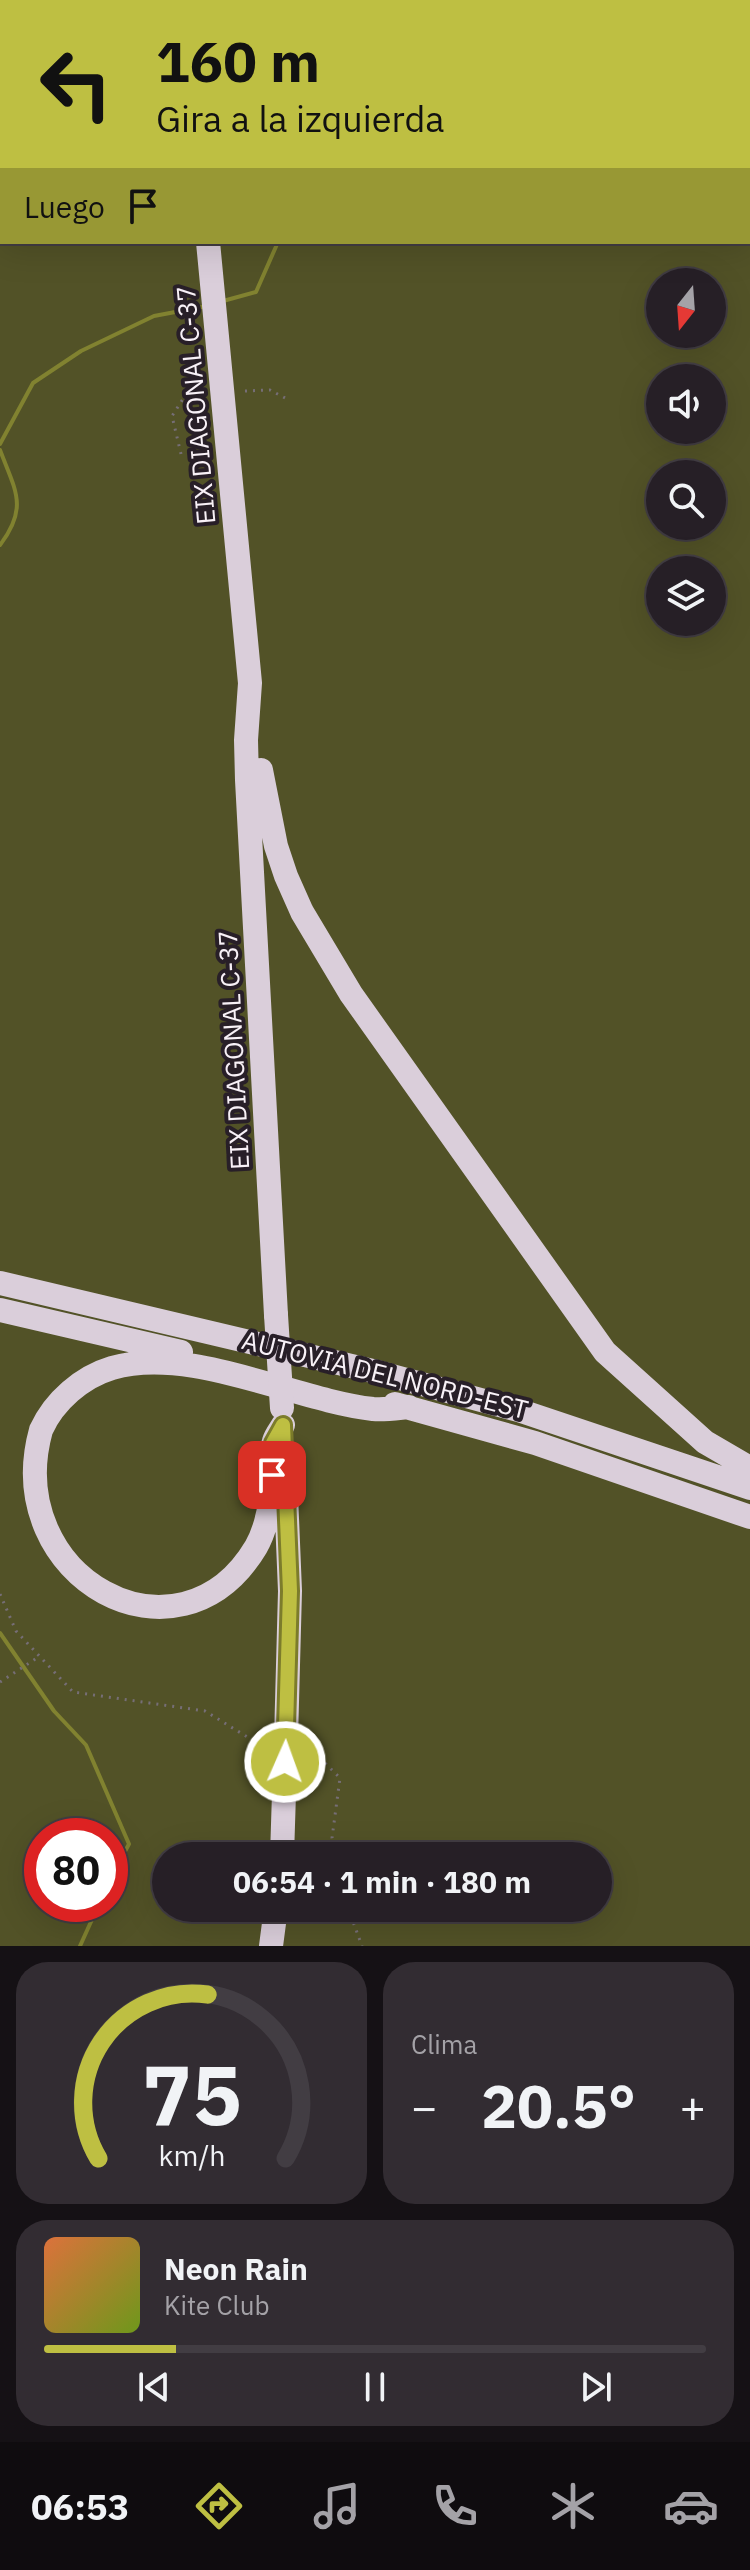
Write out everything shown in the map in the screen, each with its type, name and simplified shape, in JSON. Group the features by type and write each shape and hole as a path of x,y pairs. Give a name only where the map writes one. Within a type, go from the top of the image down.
{"highway":[{"name":"EIX DIAGONAL C-37","path":"209,244 250,683 247,780 290,1591 282,1842"},
{"path":"250,683 266,802 276,846 302,912 351,994 605,1352 705,1442 750,1468"},
{"name":"AUTOVIA DEL NORD-EST","path":"0,1283 366,1369 503,1406 750,1488"},
{"name":"AUTOVIA DEL NORD-EST","path":"0,1310 409,1407 535,1443 750,1517"},
{"path":"282,1416 273,1443 269,1506 256,1546 226,1580 206,1593 161,1607 108,1599 84,1587 65,1572 50,1557 38,1536 29,1512 28,1466 34,1445 44,1423 74,1388 112,1368 156,1362 200,1368 374,1409 409,1407"},
{"path":"271,1946 274,1922"}],"path":[{"path":"245,391 270,390 287,399"},
{"path":"181,454 172,416 183,399 201,394"},
{"path":"0,1594 16,1631 73,1692 205,1711 284,1750 316,1754 340,1778 333,1842"},
{"path":"0,1682 40,1656"},
{"path":"353,1922 362,1946"}],"shaded area":[{"path":"0,244 750,244 750,1946 0,1946"}],"waterway":[{"path":"223,301 256,292 277,244"},
{"path":"0,444 33,383 81,351 154,316 207,306"},
{"path":"0,450 14,488 17,509 9,532 0,545"},
{"path":"0,1633 54,1711 86,1745 118,1818"},
{"path":"128,1842 128,1846"},
{"path":"80,1946 91,1922"}],"route":[{"path":"272,1475 273,1443 283,1425 290,1591 285,1762"}]}
